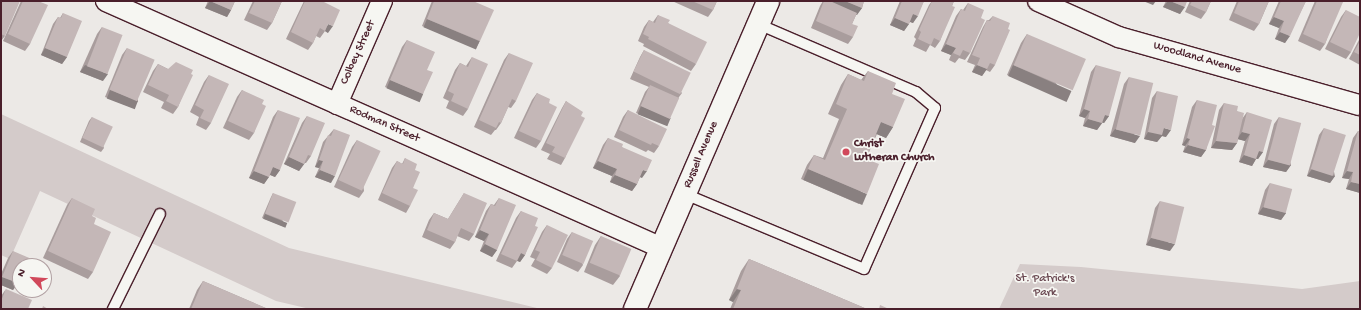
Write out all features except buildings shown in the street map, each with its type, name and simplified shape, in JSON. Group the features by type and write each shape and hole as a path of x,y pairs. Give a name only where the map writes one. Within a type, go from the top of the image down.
{"street":[{"name":"Rodman Street","path":"106,1 662,248"},
{"name":"Colbey Street","path":"337,104 382,1"},
{"name":"Russell Avenue","path":"635,309 768,1"},
{"name":"Woodland Avenue","path":"1038,1 1119,37 1360,105"}],"lane":[{"path":"685,194 864,269 934,108 916,92 758,24"},
{"path":"113,309 160,214"}],"green space":[{"path":"1,114 289,248 541,309 310,309 276,301 40,191 10,259 1,255"},
{"name":"St. Patrick's Park","path":"1020,264 1081,267 1302,289 1360,281 1360,309 999,309"}],"place":[{"name":"Christ Lutheran Church","path":"846,152"}]}
